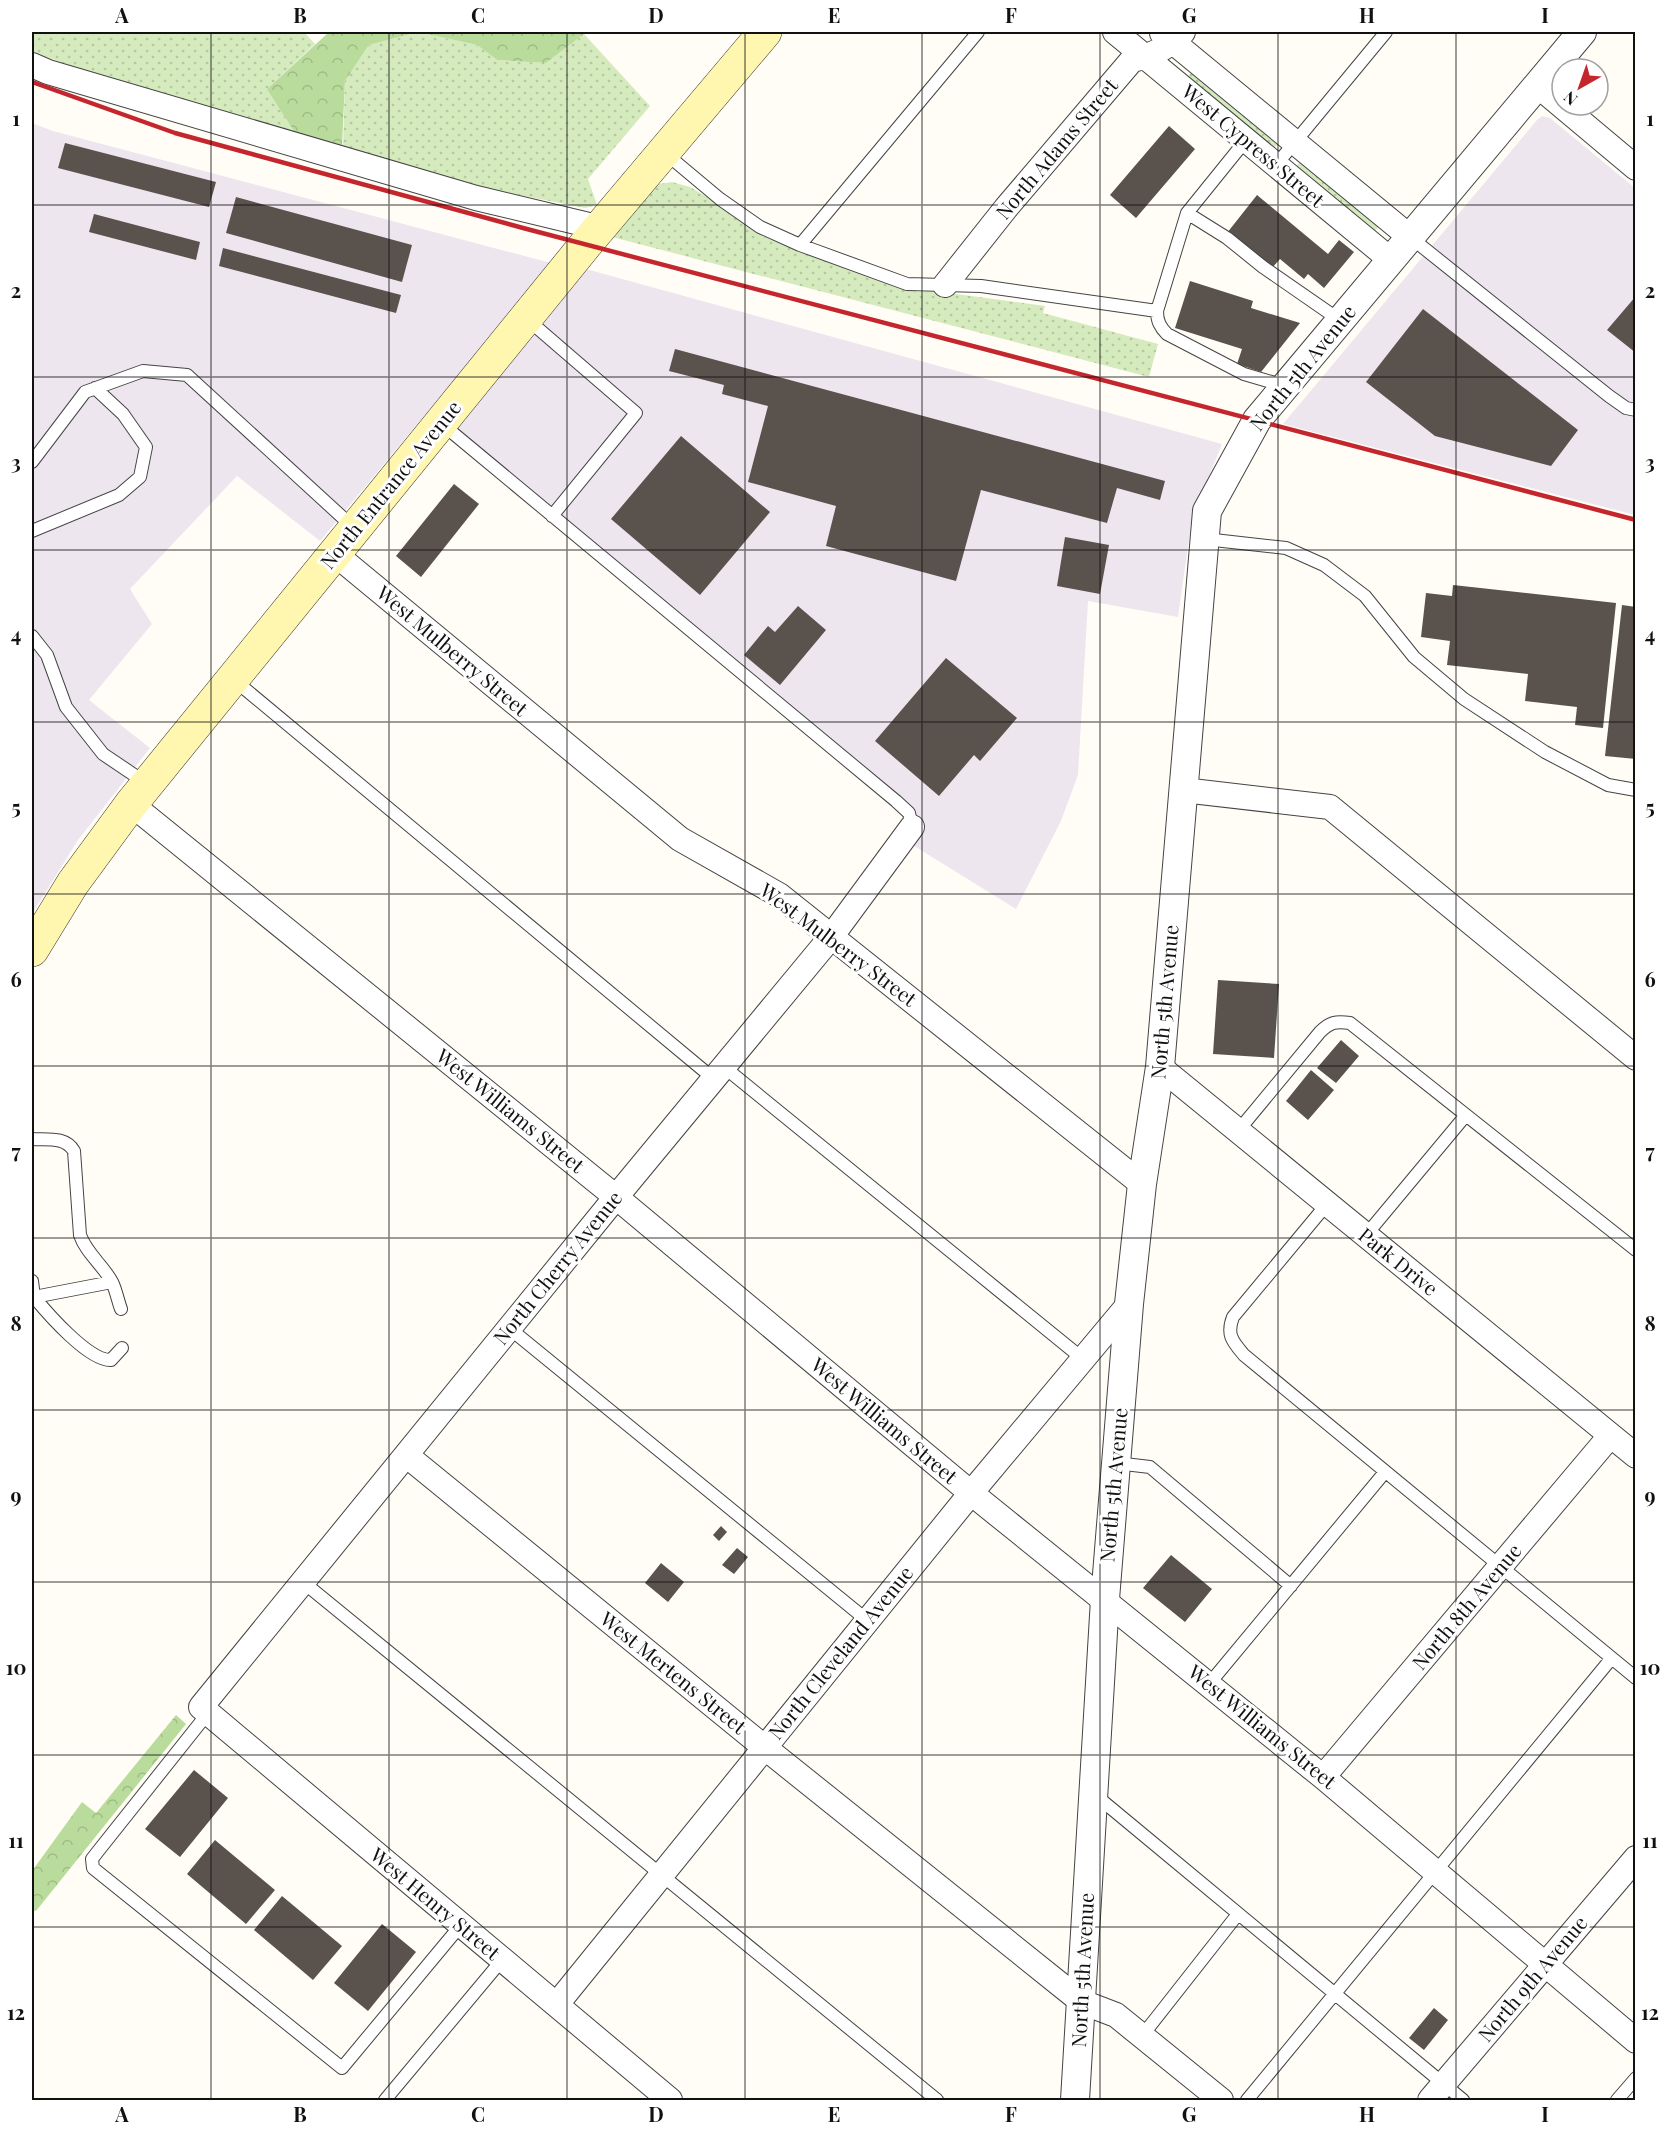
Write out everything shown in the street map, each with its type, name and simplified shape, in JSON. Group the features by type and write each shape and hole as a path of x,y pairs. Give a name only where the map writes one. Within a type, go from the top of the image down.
{"main road":[{"name":"North Entrance Avenue","path":"32,950 73,883 139,794 526,319 765,32"}],"street":[{"name":"West Cypress Street","path":"1115,32 1391,260"},
{"name":"North 5th Avenue","path":"1075,2100 1105,1599 1129,1304 1142,1184 1160,1067 1207,511 1257,420 1582,32"},
{"name":"West Cypress Street","path":"1172,35 1295,142 1410,237"},
{"name":"North Adams Street","path":"945,285 1006,208 1132,60 1146,57 1172,35"},
{"path":"32,65 48,72 476,198 601,228"},
{"path":"1537,85 1635,168"},
{"name":"West Mulberry Street","path":"334,554 680,839 779,895 1142,1184"},
{"path":"1183,790 1330,807 1635,1058"},
{"name":"West Williams Street","path":"139,794 971,1493 1323,1777 1635,2041"},
{"name":"North Cherry Avenue","path":"205,1710 303,1582 831,937 912,827"},
{"name":"Park Drive","path":"1160,1067 1635,1456"},
{"name":"North Cleveland Avenue","path":"556,2004 971,1493 1129,1304"},
{"name":"North 8th Avenue","path":"1323,1777 1610,1436"},
{"name":"West Mertens Street","path":"406,1455 764,1747 1082,2002 1116,2015 1221,2100"},
{"name":"West Henry Street","path":"205,1710 670,2100"},
{"name":"North 9th Avenue","path":"1437,2092 1635,1858"}],"lane":[{"path":"800,245 978,32"},
{"path":"1276,165 1386,32"},
{"path":"1246,140 1187,213 1157,311 1161,328 1167,334 1244,374 1286,387"},
{"path":"664,152 720,199 760,227 800,245 907,284 1028,292 1157,311"},
{"path":"1187,213 1227,238 1263,267 1341,321"},
{"path":"1410,237 1609,396 1626,408 1635,410"},
{"path":"526,319 636,413 552,516"},
{"path":"32,462 84,392 143,371 187,375 356,529"},
{"path":"32,531 119,495 140,477 146,447 123,414 95,388"},
{"path":"441,424 896,801 909,813 912,827"},
{"path":"1205,539 1286,548 1324,565 1365,596 1414,657 1464,699 1545,752 1608,785 1635,790"},
{"path":"32,636 47,655 66,707 103,754 139,794"},
{"path":"233,679 719,1073 1083,1359"},
{"path":"1238,1131 1328,1024 1338,1021 1350,1023 1635,1250"},
{"path":"1366,1235 1466,1115"},
{"path":"32,1139 63,1140 74,1151 80,1235 84,1246 112,1282 121,1309"},
{"path":"1327,1204 1233,1317 1229,1327 1233,1341 1244,1355 1635,1678"},
{"path":"32,1281 33,1298 57,1325 99,1358 111,1360 122,1348"},
{"path":"33,1298 112,1282"},
{"path":"509,1328 868,1621"},
{"path":"1116,1463 1150,1467 1291,1586"},
{"path":"1209,1684 1386,1472"},
{"path":"303,1582 937,2100"},
{"path":"1247,2100 1611,1659"},
{"path":"205,1710 92,1859 93,1868 342,2068 461,1925"},
{"path":"1094,1793 1335,1994 1437,2092 1463,2100"},
{"path":"1142,2036 1238,1914"},
{"path":"385,2100 502,1960"},
{"path":"1617,2100 1635,2078"}],"shaded area":[{"path":"1542,116 1550,118 1635,188 1635,515 1283,424"},
{"path":"32,123 53,131 551,263 320,541 237,476 130,589 152,624 89,700 150,748 78,840 32,914"},
{"path":"586,269 1222,444 1192,518 1178,617 1088,601 1078,775 1061,821 1016,909 911,844 916,821 455,432"}],"green space":[{"path":"32,32 304,32 315,44 267,89 343,145 345,81 369,45 418,32 477,45 497,60 546,63 584,34 650,106 588,179 597,205 585,208 444,180 107,81 32,51"},
{"path":"329,32 418,32 369,45 345,81 342,145 294,131 267,89"},
{"path":"418,32 583,32 584,34 546,63 497,60 477,45"},
{"path":"1191,72 1194,72 1281,143 1272,148 1187,79"},
{"path":"1302,159 1381,224 1372,234 1294,169"},
{"path":"672,182 690,187 707,197 762,236 881,281 917,292 941,292 1045,306 1043,313 1158,344 1149,377 612,237 659,184"},
{"path":"176,1715 186,1724 36,1911 32,1910 32,1871 82,1802 96,1813"}],"building":[{"path":"1169,126 1195,149 1136,218 1110,195"},
{"path":"65,143 216,182 209,207 58,168"},
{"path":"1257,195 1328,254 1339,240 1354,252 1324,288 1308,274 1304,279 1280,259 1271,269 1227,233"},
{"path":"236,197 412,245 402,282 226,233"},
{"path":"94,214 200,242 196,260 89,232"},
{"path":"223,248 401,295 396,313 219,266"},
{"path":"1190,281 1253,301 1251,308 1300,323 1261,372 1237,364 1242,349 1175,328"},
{"path":"1636,296 1636,353 1607,330"},
{"path":"1423,309 1578,430 1551,466 1435,436 1366,382"},
{"path":"675,349 1165,481 1160,500 1117,488 1107,523 981,490 956,581 826,546 836,506 748,482 768,406 722,394 724,385 669,371"},
{"path":"681,436 770,512 700,595 611,519"},
{"path":"454,484 479,504 421,577 396,556"},
{"path":"1065,537 1109,545 1100,594 1057,586"},
{"path":"1453,585 1616,603 1603,728 1575,725 1577,707 1525,701 1528,674 1447,665 1450,641 1421,637 1426,593 1452,596"},
{"path":"1622,605 1636,607 1636,759 1605,756"},
{"path":"798,606 826,630 780,685 744,655 768,626 775,632"},
{"path":"946,658 1017,718 980,761 974,755 939,796 875,741"},
{"path":"1218,980 1279,984 1274,1058 1213,1054"},
{"path":"1341,1040 1359,1056 1336,1083 1317,1068"},
{"path":"1311,1070 1334,1090 1308,1120 1286,1101"},
{"path":"721,1526 727,1532 719,1541 713,1535"},
{"path":"737,1548 748,1557 734,1574 722,1565"},
{"path":"1171,1555 1212,1589 1185,1622 1143,1588"},
{"path":"661,1563 684,1582 668,1602 645,1583"},
{"path":"194,1770 228,1798 180,1857 145,1829"},
{"path":"215,1840 275,1890 246,1924 187,1874"},
{"path":"282,1896 342,1946 313,1980 254,1930"},
{"path":"382,1924 416,1952 368,2011 334,1983"},
{"path":"1434,2008 1448,2020 1424,2050 1409,2038"}],"railway":[{"path":"32,82 175,133 523,228 1636,520"}]}
